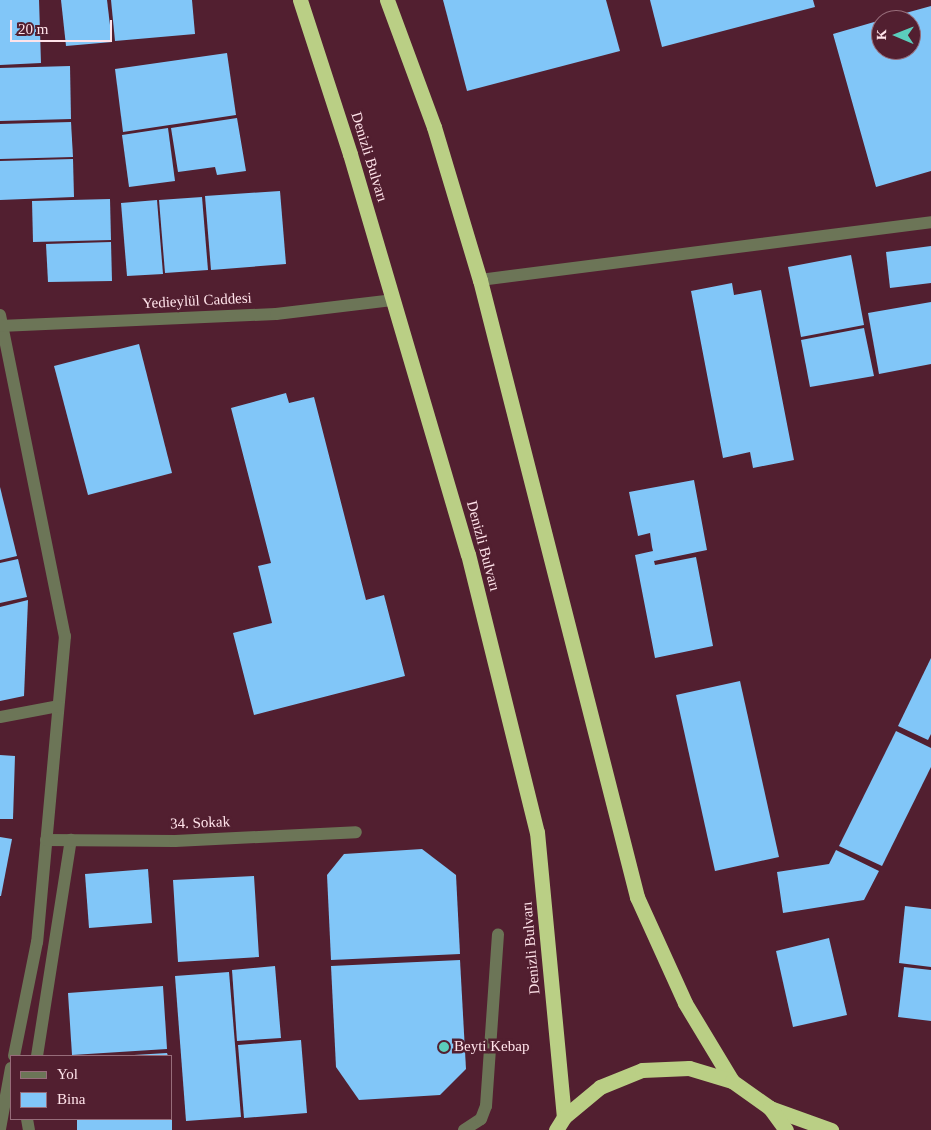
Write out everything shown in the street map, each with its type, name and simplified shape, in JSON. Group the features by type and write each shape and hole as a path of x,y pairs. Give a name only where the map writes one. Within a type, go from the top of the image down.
{"highway":[{"name":"Denizli Bulvarı","path":"300,0 394,300 468,554 537,832 564,1117"},
{"path":"387,0 434,127 480,280 637,896 685,1003 732,1081"},
{"path":"556,1130 564,1117 600,1087 642,1070 688,1068 732,1081 770,1108 831,1130"},
{"path":"770,1108 786,1130"}],"street":[{"path":"480,280 931,222"},
{"name":"Yedieylül Caddesi","path":"1,322 276,314 394,300"},
{"path":"1,322 65,636 36,942 14,1055"},
{"path":"0,717 58,706"},
{"name":"34. Sokak","path":"46,840 175,841 356,832"},
{"path":"37,1055 71,840"},
{"path":"464,1130 481,1119 486,1106 498,934"},
{"path":"0,1129 1,1110 10,1072"}],"building":[{"path":"0,0 39,0 41,63 0,65"},
{"path":"61,0 107,0 112,42 66,46"},
{"path":"111,0 192,0 195,34 115,41"},
{"path":"443,0 606,0 620,51 467,91"},
{"path":"650,0 813,0 815,7 662,47"},
{"path":"931,6 931,171 876,187 833,34 871,23 871,60 921,60 921,10 917,10"},
{"path":"227,53 236,115 123,132 115,69"},
{"path":"70,66 71,119 0,121 0,68"},
{"path":"237,118 246,171 217,175 215,167 178,172 171,128"},
{"path":"71,122 73,157 0,159 0,124"},
{"path":"168,128 175,181 129,187 122,135"},
{"path":"73,159 74,197 0,200 0,161"},
{"path":"280,191 286,264 211,270 205,196"},
{"path":"202,197 208,270 165,273 159,200"},
{"path":"110,199 111,240 33,242 32,201"},
{"path":"157,200 163,274 127,276 121,203"},
{"path":"111,242 112,281 48,282 46,244"},
{"path":"931,246 931,283 890,288 886,252"},
{"path":"851,255 864,325 801,337 788,267"},
{"path":"732,283 734,295 761,290 794,460 753,468 750,452 723,458 691,291"},
{"path":"931,302 931,364 879,374 868,313"},
{"path":"864,328 874,376 810,387 801,340"},
{"path":"139,344 172,473 88,495 54,366"},
{"path":"286,393 289,403 314,397 366,600 384,595 405,676 254,715 233,633 272,623 258,566 271,563 231,408"},
{"path":"694,480 707,550 654,561 655,565 696,557 713,646 655,658 635,555 653,551 650,533 638,536 629,492"},
{"path":"0,487 17,556 0,560"},
{"path":"18,559 27,597 0,603 0,563"},
{"path":"28,600 24,696 0,701 0,607"},
{"path":"931,658 931,734 928,740 898,726"},
{"path":"740,681 779,857 715,871 676,695"},
{"path":"896,731 931,748 931,767 882,866 839,846"},
{"path":"0,755 15,756 13,819 0,819"},
{"path":"0,837 12,839 1,896 0,896"},
{"path":"422,849 456,875 460,954 331,960 327,875 344,854"},
{"path":"836,850 879,871 864,900 783,913 777,872 829,864"},
{"path":"148,869 152,923 89,928 85,874"},
{"path":"254,876 259,957 178,962 173,880"},
{"path":"905,906 931,909 931,967 899,963"},
{"path":"829,938 847,1015 793,1027 776,951"},
{"path":"460,960 466,1069 440,1095 359,1100 336,1067 331,966"},
{"path":"275,966 281,1038 237,1041 232,970"},
{"path":"904,967 931,970 931,1021 898,1017"},
{"path":"229,972 241,1117 186,1121 175,976"},
{"path":"163,986 167,1049 72,1055 68,993"},
{"path":"301,1040 307,1113 244,1118 238,1045"},
{"path":"167,1053 168,1055 134,1055"},
{"path":"77,1120 172,1120 172,1130 77,1130"}],"place":[{"name":"Beyti Kebap","path":"444,1047"}]}
